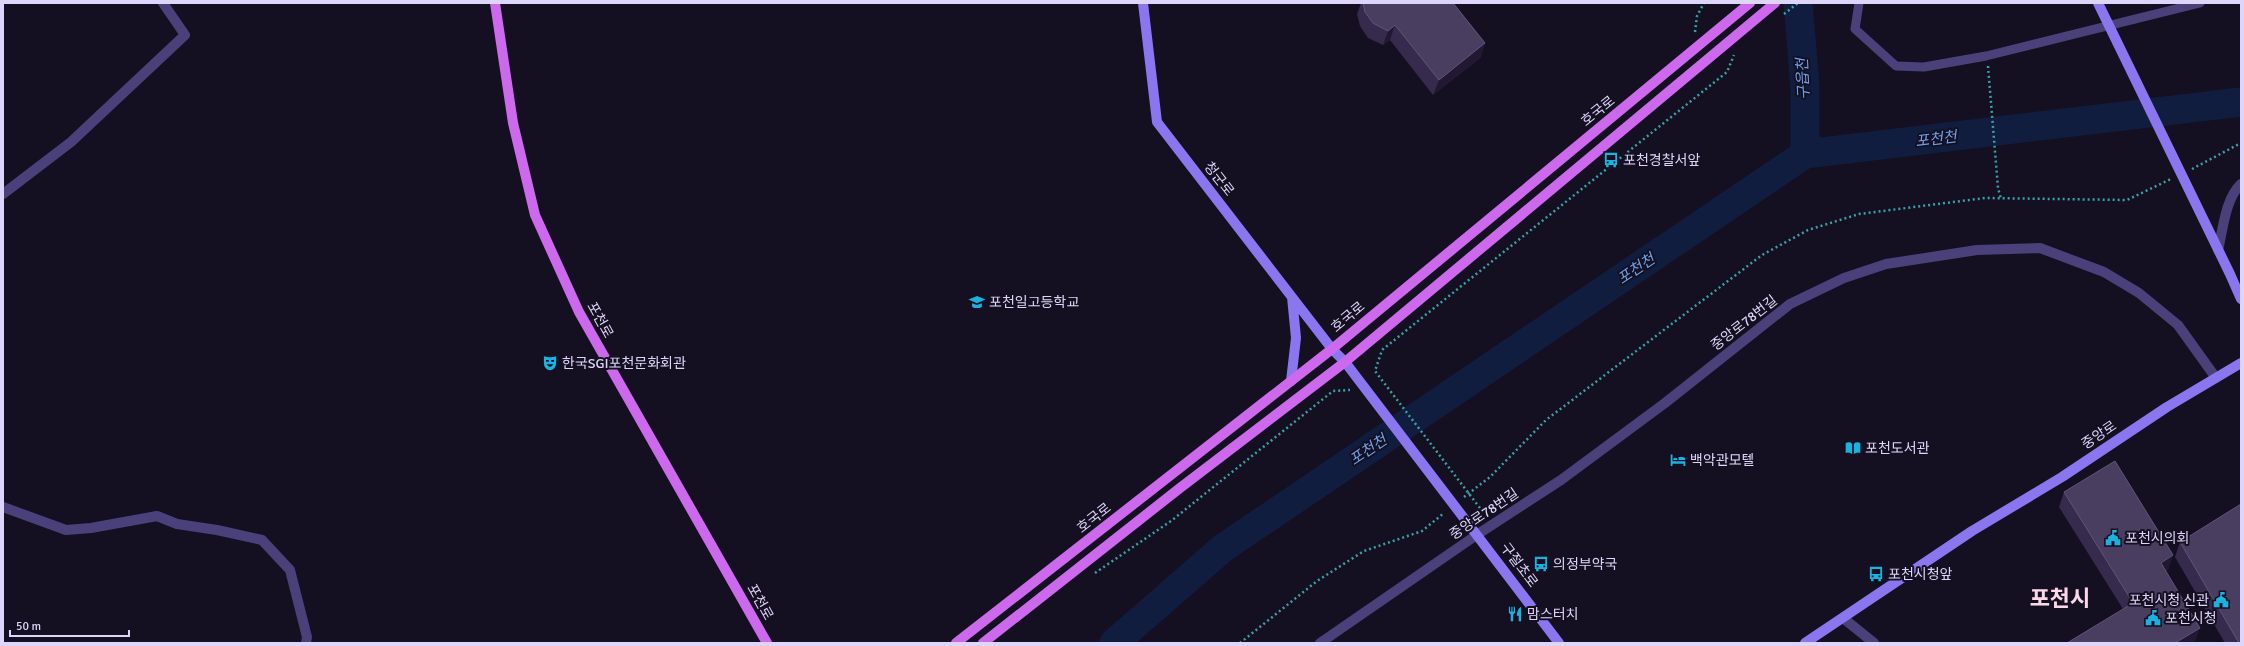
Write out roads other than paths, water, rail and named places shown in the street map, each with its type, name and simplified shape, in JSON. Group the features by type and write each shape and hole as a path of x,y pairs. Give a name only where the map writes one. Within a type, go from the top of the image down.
{"main road":[{"name":"포천로","path":"495,3 513,123 535,215 579,312 767,643"},
{"name":"호국로","path":"956,643 1332,349 1716,33 1750,3"},
{"name":"호국로","path":"983,643 1173,493 1345,362 1775,3"}],"street":[{"path":"3,194 71,142 186,35 162,3"},
{"name":"청군로","path":"1143,3 1157,122 1332,349"},
{"path":"2098,3 2241,299"},
{"path":"2218,250 2228,209 2235,190 2241,184"},
{"name":"중앙로78번길","path":"1320,643 1478,534 1561,480 1665,403 1790,304 1844,278 1886,264 1977,250 2040,248 2104,272 2139,293 2178,325 2216,378"},
{"path":"1291,381 1296,338 1292,296"},
{"path":"1332,349 1345,362"},
{"name":"구절초로","path":"1345,362 1471,524 1559,643"},
{"name":"중앙로","path":"1805,643 1972,531 2062,477 2167,407 2241,363"},
{"path":"3,507 66,530 91,528 158,516 177,524 217,530 262,540 290,570 307,637 306,643"},
{"path":"1843,618 1874,643"}],"lane":[{"path":"1859,3 1855,30 1896,66 1924,66 1986,56 2200,3"}],"waterway":[{"name":"구읍천","path":"1798,3 1805,87 1805,154"},
{"name":"포천천","path":"1114,643 1223,548 1805,154 2241,102"}],"place":[{"name":"포천경찰서앞","path":"1611,160"},
{"name":"포천일고등학교","path":"977,302"},
{"name":"한국SGI포천문화회관","path":"550,363"},
{"name":"포천도서관","path":"1853,448"},
{"name":"백악관모텔","path":"1678,460"},
{"name":"포천시의회","path":"2113,538"},
{"name":"의정부약국","path":"1541,564"},
{"name":"포천시청앞","path":"1876,574"},
{"name":"포천시청 신관","path":"2221,600"},
{"name":"맘스터치","path":"1515,614"},
{"name":"포천시청","path":"2153,618"}],"district":[{"name":"포천시","path":"2060,598"}]}
